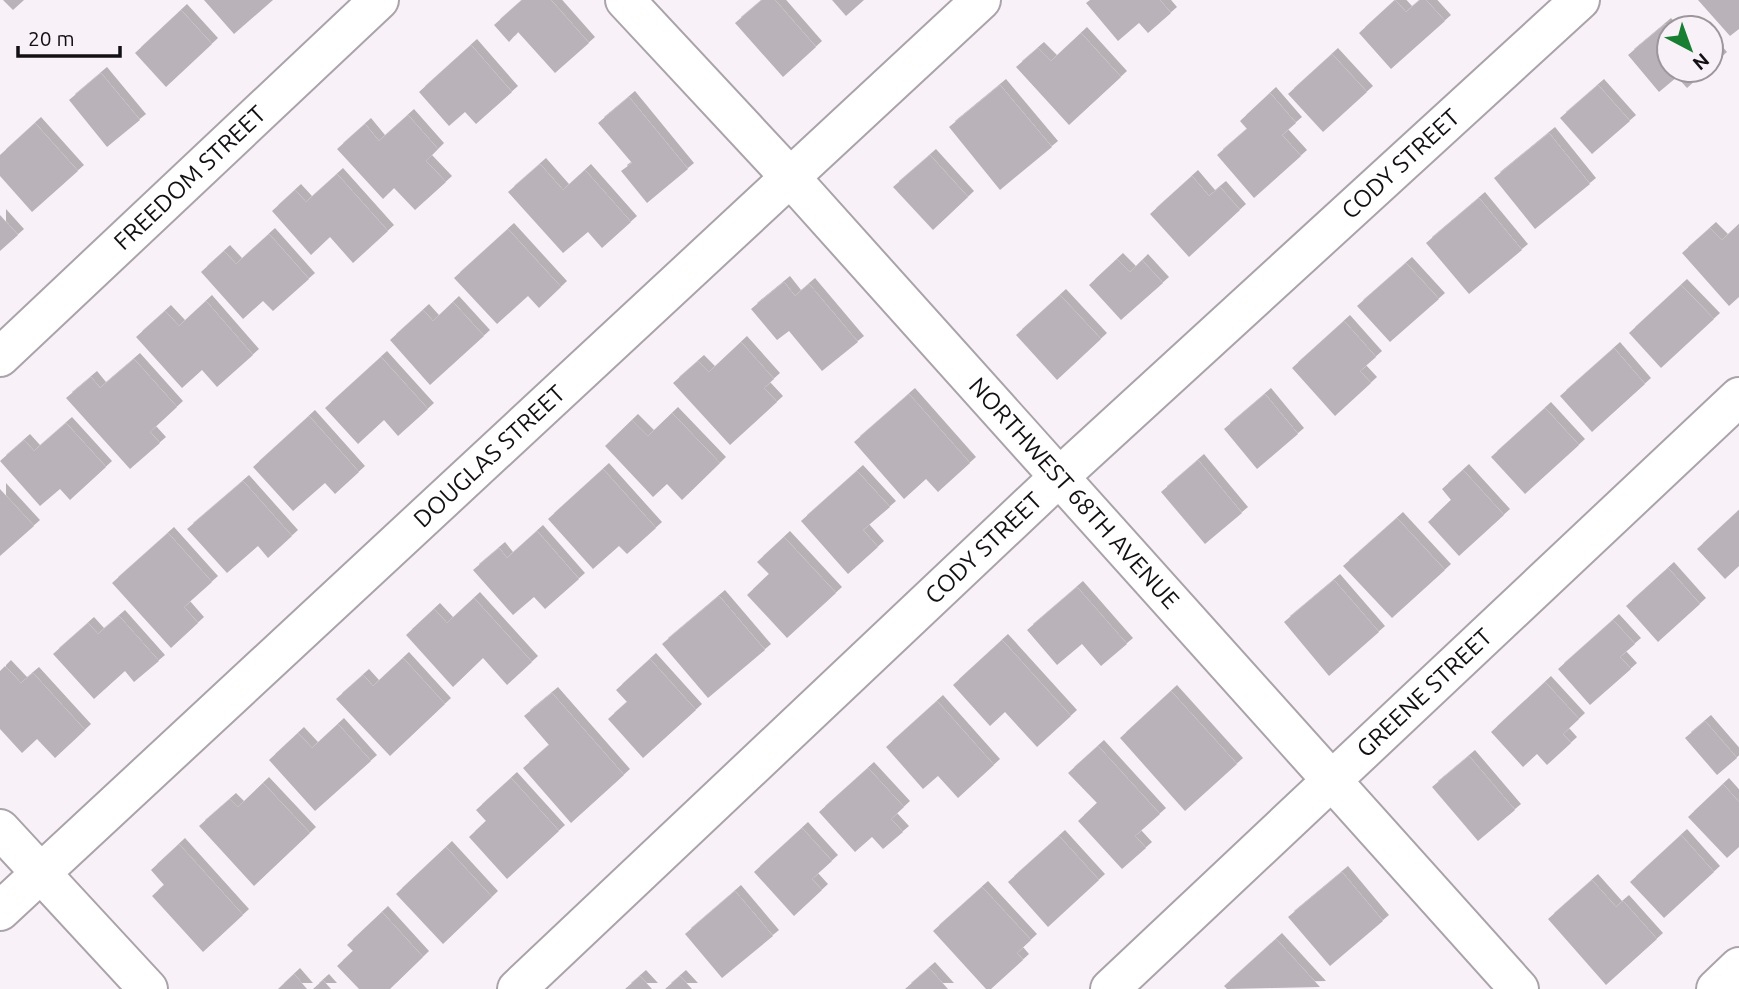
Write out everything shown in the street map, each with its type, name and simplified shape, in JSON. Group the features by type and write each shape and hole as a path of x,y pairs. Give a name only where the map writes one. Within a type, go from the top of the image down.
{"street":[{"name":"FREEDOM STREET","path":"0,357 379,0"},
{"name":"NORTHWEST 68TH AVENUE","path":"625,0 789,176 1519,989"},
{"name":"DOUGLAS STREET","path":"0,911 981,0"},
{"name":"CODY STREET","path":"517,989 1059,477 1580,0"},
{"name":"GREENE STREET","path":"1110,989 1330,778 1739,397"},
{"path":"0,829 148,989"},
{"path":"1716,989 1739,967"}],"building":[{"path":"3,0 24,0 13,10"},
{"path":"204,0 273,0 234,34"},
{"path":"522,0 551,0 589,43 555,73 518,32 509,42 494,25"},
{"path":"762,0 775,0 816,47 783,77 735,23"},
{"path":"832,0 864,0 846,16"},
{"path":"1090,0 1160,0 1171,13 1148,33 1139,23 1118,41 1086,3"},
{"path":"1395,0 1406,12 1420,0 1426,0 1445,21 1391,69 1359,33"},
{"path":"1698,0 1739,0 1739,29 1730,36 1725,30 1725,14 1710,14"},
{"path":"181,10 212,44 166,87 135,53"},
{"path":"1655,32 1655,84 1669,84 1659,92 1628,55"},
{"path":"1081,33 1121,77 1069,125 1016,67 1038,48 1051,61"},
{"path":"471,45 512,92 476,124 465,112 449,126 419,92"},
{"path":"1332,54 1367,92 1323,132 1288,94"},
{"path":"101,73 140,120 107,147 69,100"},
{"path":"1000,85 1052,147 1000,190 949,127"},
{"path":"1598,85 1630,121 1592,154 1560,118"},
{"path":"1270,93 1296,123 1282,135 1301,156 1254,198 1217,155 1247,129 1240,121"},
{"path":"629,97 688,169 647,203 621,171 632,163 598,123"},
{"path":"408,115 438,149 426,161 446,182 415,210 394,188 383,199 337,149 365,124 379,141"},
{"path":"35,123 78,171 32,212 0,176 0,155"},
{"path":"1549,133 1590,184 1535,229 1494,178"},
{"path":"930,155 968,197 933,230 893,187"},
{"path":"540,164 563,190 585,170 631,222 602,248 588,232 563,253 508,192"},
{"path":"337,174 388,231 353,263 330,237 311,255 272,211 295,190 306,202"},
{"path":"1192,176 1209,196 1220,187 1240,210 1189,257 1150,214"},
{"path":"1479,198 1522,250 1469,294 1426,243"},
{"path":"0,215 18,235 0,251"},
{"path":"1739,224 1739,297 1729,306 1682,253 1710,228 1722,240"},
{"path":"508,229 561,287 539,308 528,296 497,324 454,278"},
{"path":"269,234 309,279 273,311 263,301 243,319 201,272 224,251 236,264"},
{"path":"1117,259 1130,272 1142,260 1163,283 1121,320 1089,285"},
{"path":"1406,263 1439,299 1390,342 1357,306"},
{"path":"784,282 795,296 809,284 858,342 822,371 789,331 777,340 751,309"},
{"path":"1681,285 1714,319 1661,368 1629,333"},
{"path":"1060,295 1101,339 1057,380 1016,335"},
{"path":"206,301 253,355 217,387 202,370 182,388 136,337 165,311 179,326"},
{"path":"453,302 484,336 430,385 390,340 423,310 433,321"},
{"path":"1344,321 1376,357 1360,371 1371,383 1335,416 1292,368"},
{"path":"741,342 774,379 764,388 777,402 730,445 673,383 698,361 709,372"},
{"path":"1614,348 1645,384 1592,432 1560,396"},
{"path":"381,357 428,409 398,436 384,420 358,444 325,408"},
{"path":"134,359 177,407 150,432 160,443 130,469 66,398 91,377 100,388"},
{"path":"909,394 970,463 938,492 926,479 904,499 854,442"},
{"path":"1265,394 1298,434 1257,469 1224,429"},
{"path":"1545,408 1579,445 1525,494 1491,457"},
{"path":"672,413 720,463 682,500 667,484 653,497 605,446 632,420 648,436"},
{"path":"309,416 359,472 335,494 325,483 293,511 253,467"},
{"path":"66,423 106,467 70,500 60,489 40,506 0,461 24,440 34,451"},
{"path":"1198,460 1242,513 1205,544 1161,492"},
{"path":"603,469 656,528 627,554 619,546 593,569 548,519"},
{"path":"1463,470 1504,515 1459,556 1428,522 1451,500 1442,489"},
{"path":"857,471 890,507 863,530 878,547 848,574 801,521"},
{"path":"243,481 292,536 268,558 258,546 227,573 187,529"},
{"path":"0,489 34,526 0,556"},
{"path":"1739,510 1739,566 1725,579 1697,549"},
{"path":"1397,518 1445,570 1392,618 1343,566"},
{"path":"537,531 579,579 545,609 534,597 513,615 473,570 499,548 507,558"},
{"path":"168,533 212,582 184,607 198,623 171,648 112,583"},
{"path":"784,537 836,593 787,638 747,595 769,574 757,562"},
{"path":"1668,568 1700,604 1658,642 1626,606"},
{"path":"1334,580 1379,632 1329,676 1284,622"},
{"path":"1077,587 1127,644 1101,666 1082,644 1057,665 1027,630"},
{"path":"719,596 765,650 708,698 662,644"},
{"path":"474,598 532,662 507,685 483,658 453,687 406,635 434,609 447,623"},
{"path":"119,616 159,661 134,682 125,671 94,699 53,654 88,623 98,634"},
{"path":"1613,620 1635,644 1620,657 1631,669 1590,705 1558,669"},
{"path":"1002,640 1071,716 1037,747 1005,712 990,726 953,685"},
{"path":"403,658 445,704 390,756 336,699 363,675 373,686"},
{"path":"650,659 696,710 643,758 608,719 627,702 616,690"},
{"path":"5,666 21,683 33,673 85,730 55,758 37,739 22,753 0,729 0,671"},
{"path":"1545,682 1579,719 1563,734 1571,743 1547,765 1537,754 1523,767 1491,732"},
{"path":"1171,691 1237,764 1185,811 1120,738"},
{"path":"552,693 624,775 571,823 523,768 549,745 524,716"},
{"path":"937,701 994,765 958,798 938,776 923,789 886,747"},
{"path":"1705,721 1737,758 1717,775 1685,738"},
{"path":"338,724 371,761 315,811 269,760 298,733 312,748"},
{"path":"1098,746 1160,814 1135,836 1146,848 1122,869 1078,821 1097,803 1068,773"},
{"path":"1469,756 1515,810 1478,841 1432,787"},
{"path":"868,768 904,807 891,819 903,832 883,849 872,837 855,852 819,812"},
{"path":"511,778 559,831 507,879 469,837 486,821 476,810"},
{"path":"263,783 310,833 254,886 199,826 230,799 238,807"},
{"path":"1723,784 1739,802 1739,847 1727,858 1688,817"},
{"path":"802,828 832,861 812,879 822,890 794,916 754,872"},
{"path":"1681,835 1714,872 1664,918 1630,882"},
{"path":"1059,836 1099,880 1048,927 1008,882"},
{"path":"179,844 243,915 203,952 152,896 164,885 151,870"},
{"path":"446,847 492,897 443,944 396,894"},
{"path":"1342,872 1383,921 1330,966 1288,917"},
{"path":"1592,880 1616,907 1623,901 1657,939 1606,985 1548,919"},
{"path":"982,887 1031,940 1017,953 1023,960 991,989 986,989 933,931"},
{"path":"735,891 773,936 722,978 685,934"},
{"path":"382,912 423,957 390,989 359,989 337,966 353,951 347,945"},
{"path":"1276,939 1320,987 1227,989 1224,986"},
{"path":"929,968 948,989 905,989"},
{"path":"294,974 307,989 278,989"},
{"path":"640,976 652,989 625,989"},
{"path":"680,976 692,989 665,989"},
{"path":"323,980 331,989 313,989"}]}
